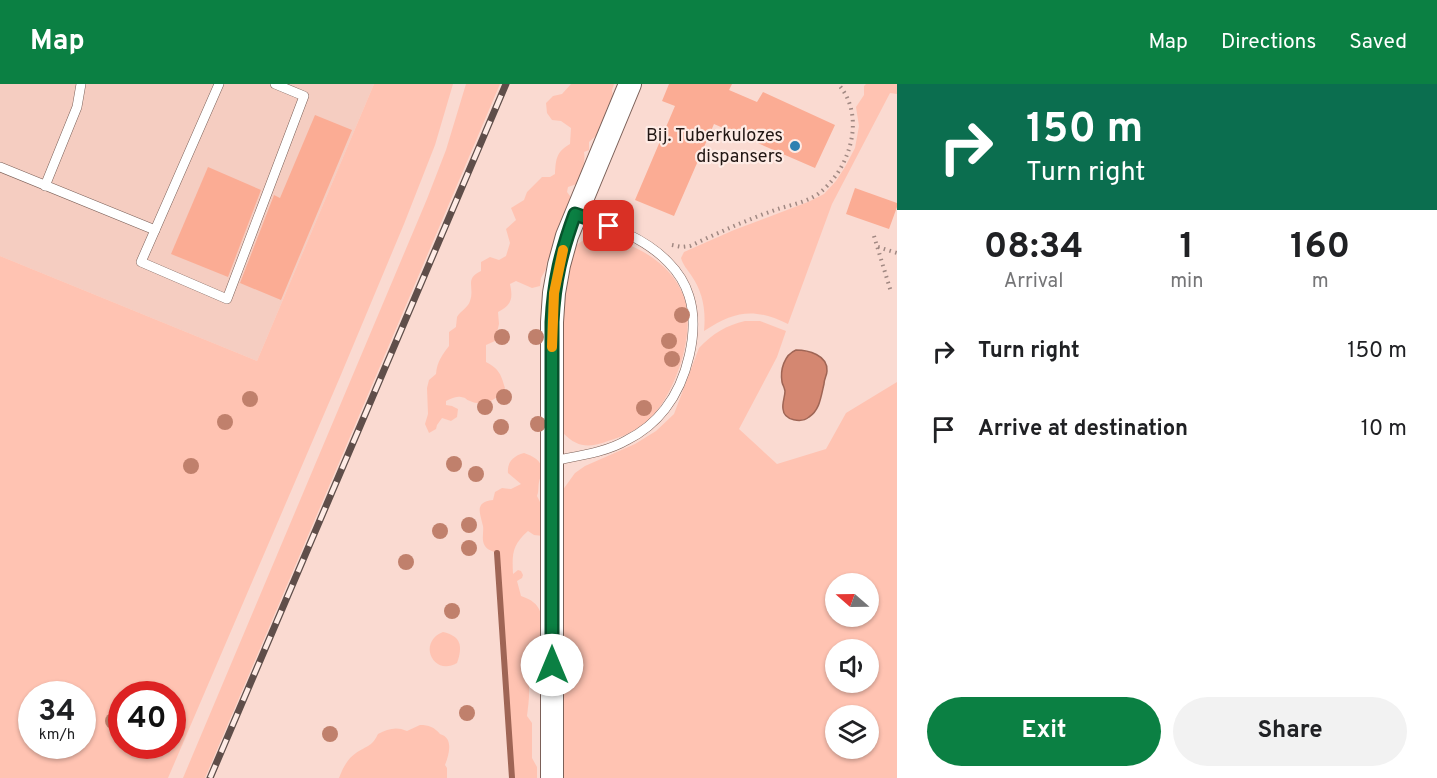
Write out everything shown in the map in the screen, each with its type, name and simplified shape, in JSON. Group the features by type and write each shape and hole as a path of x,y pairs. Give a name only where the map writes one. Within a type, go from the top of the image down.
{"street":[{"path":"552,778 552,322 554,293 559,265 575,214 630,84"}],"lane":[{"path":"45,186 77,107 81,84"},
{"path":"219,84 141,262 227,299 304,96 275,84"},
{"path":"0,167 155,230"},
{"path":"552,461 616,445 638,434 655,420 676,391 685,370 693,336 690,297 681,279 667,261 637,239 575,214"}],"path":[{"path":"637,239 653,238 682,247 690,246 801,202 818,193 832,179 842,164 854,129 847,97 838,84"},
{"path":"874,236 891,292"},
{"path":"877,247 897,253"},
{"path":"885,271 892,274"}],"shaded area":[{"path":"0,84 374,84 257,361 0,256"},
{"path":"374,84 453,84 435,145 404,224 186,736 186,681 108,681 108,759 176,759 168,778 0,778 0,256 257,361"},
{"path":"466,84 500,84 205,778 183,778 427,199 446,150"},
{"path":"571,84 614,84 613,97 598,134 589,142 589,150 584,152 584,164 577,184 568,187 567,192 571,204 554,252 547,261 540,286 532,288 516,281 510,284 510,301 498,312 499,324 495,341 486,345 486,362 499,372 505,388 494,399 485,403 475,403 459,397 446,401 446,405 458,409 457,417 451,421 442,418 436,429 429,433 425,424 428,414 429,380 436,374 440,359 449,346 449,332 456,327 457,317 469,303 471,280 481,271 481,262 490,257 499,260 506,256 510,243 506,229 516,220 511,208 524,200 527,192 542,177 555,174 558,156 570,144 571,128 561,121 552,120 547,113 546,103 553,96 562,94"},
{"path":"866,84 897,84 897,94 890,93 832,204 788,324 765,315 746,314 726,319 704,331 703,301 695,281 681,258 684,252 824,194 836,181 855,148 859,126 856,107 864,95"},
{"path":"594,236 621,242 648,254 670,273 684,297 687,329 685,347 674,383 656,412 632,432 589,446 574,442 563,433 561,354 563,314 572,252 581,242"},
{"path":"745,321 760,321 786,331 777,357 739,429 777,464 826,449 846,413 897,382 897,778 559,778 562,491 575,473 585,466 635,444 656,431 674,414 699,348 709,338 732,325"},
{"path":"796,350 811,352 821,357 827,371 816,411 806,419 798,420 784,413 785,391 782,382 782,368 788,355"},
{"path":"524,453 534,457 542,468 537,496 541,504 540,511 544,514 543,536 534,535 528,531 516,545 513,561 513,574 518,570 523,575 517,581 521,596 534,602 543,622 544,636 530,651 526,671 529,688 527,716 532,723 532,758 537,767 537,778 512,778 497,553 484,544 480,513 483,503 493,500 495,492 502,488 511,489 521,484 508,473 508,469 512,460"},
{"path":"443,632 454,636 460,647 457,663 448,666 435,662 430,650 435,637"},
{"path":"420,725 431,727 447,739 449,751 445,765 447,778 339,778 350,758 371,744 378,734 392,729 407,731"}],"building":[{"name":"Bij. Tuberkulozes dispansers","path":"669,84 732,84 729,90 757,102 763,92 835,125 815,168 714,124 674,216 635,200 675,106 662,101"},
{"path":"315,115 352,130 281,300 240,283 274,195 280,198"},
{"path":"208,167 261,190 228,277 171,254"},
{"path":"855,188 897,203 889,229 846,214"}],"waterway":[{"path":"497,553 512,778"}],"railway":[{"path":"210,778 506,84"}],"slow traffic":[{"path":"552,347 554,293 563,250"}],"place":[{"name":"Bij. Tuberkulozes dispansers","path":"795,146"}],"route":[{"path":"552,665 552,322 554,293 559,265 575,214 609,226"}]}
